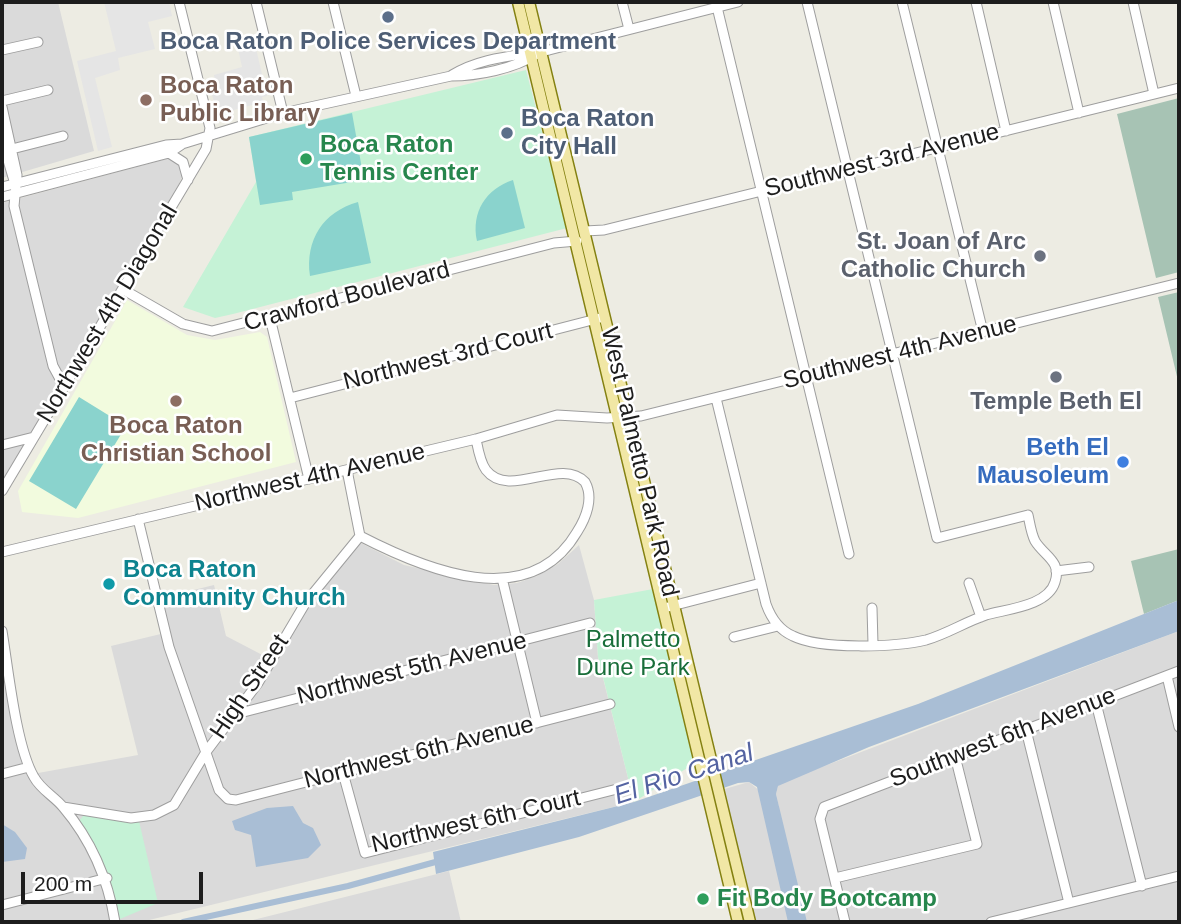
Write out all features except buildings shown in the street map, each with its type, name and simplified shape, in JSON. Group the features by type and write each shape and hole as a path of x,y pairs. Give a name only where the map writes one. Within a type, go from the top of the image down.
{"main road":[{"name":"West Palmetto Park Road","path":"518,2 585,230 601,317"},
{"name":"West Palmetto Park Road","path":"529,2 535,53 570,216 601,317 704,759 748,917"},
{"path":"570,216 585,230"},
{"path":"577,242 592,261"},
{"name":"West Palmetto Park Road","path":"717,811 727,876 738,922"},
{"path":"727,876 734,881 741,906 748,917"}],"street":[{"path":"179,2 210,135"},
{"path":"256,2 283,113"},
{"path":"333,2 356,96"},
{"path":"622,2 629,29"},
{"path":"2,187 166,145 182,144 283,113 451,76 466,66 535,53 738,2"},
{"path":"716,398 768,610 778,626 806,641 873,644 923,641 981,617 1043,598 1052,589 1056,571 1052,559 1035,540 1028,515 937,538 807,2"},
{"path":"902,2 983,332"},
{"path":"975,2 1006,131"},
{"path":"1053,2 1079,113"},
{"path":"1133,2 1154,94"},
{"path":"717,7 849,554"},
{"path":"2,50 38,41"},
{"name":"Southwest 3rd Avenue","path":"585,230 604,230 1179,88"},
{"path":"2,102 48,90"},
{"path":"2,107 8,150"},
{"name":"Northwest 4th Diagonal","path":"2,491 124,290 204,153 210,135"},
{"path":"8,150 63,136"},
{"path":"2,140 18,175 14,194 53,366 59,377 67,382"},
{"path":"2,197 169,153 182,144"},
{"path":"169,153 183,162 188,180"},
{"name":"Crawford Boulevard","path":"124,290 176,320 198,328 221,330 554,243 577,242"},
{"name":"Southwest 4th Avenue","path":"625,417 807,376 1179,283"},
{"path":"270,317 309,479"},
{"name":"Northwest 3rd Court","path":"289,398 601,317"},
{"name":"Northwest 4th Avenue","path":"2,552 476,439 556,415 625,417"},
{"path":"2,445 34,437"},
{"path":"346,470 360,536 431,569 469,577 502,578 537,571 562,553 584,517 588,487 575,475 509,480 492,476 484,467 476,439"},
{"path":"138,519 169,647 206,752"},
{"name":"High Street","path":"63,807 125,817 153,815 177,801 206,752 258,683 306,602 360,536"},
{"path":"1056,571 1089,567"},
{"path":"502,578 537,723"},
{"path":"667,607 761,583"},
{"path":"969,583 981,617"},
{"path":"872,608 873,644"},
{"name":"Northwest 5th Avenue","path":"235,715 590,623"},
{"path":"734,637 778,626"},
{"path":"2,631 7,694 29,767 38,784 63,807 107,878 115,919"},
{"name":"Southwest 6th Avenue","path":"835,878 820,819 820,813 826,806 1179,671"},
{"path":"1167,676 1179,727"},
{"path":"1096,703 1142,886"},
{"name":"Northwest 6th Avenue","path":"206,752 219,790 228,799 236,800 610,704"},
{"path":"1026,730 1069,903"},
{"path":"845,922 835,878 977,844 955,756"},
{"path":"2,774 29,767"},
{"name":"Northwest 6th Court","path":"343,773 365,853 625,787"},
{"path":"991,922 1179,876"},
{"path":"2,905 107,878"}],"shaded area":[{"path":"2,2 58,2 94,151 2,178"},
{"path":"104,2 169,2 172,16 148,22 155,49 118,58 120,70 95,78 112,147 98,151 77,61 116,51"},
{"path":"248,41 250,46 255,44 267,96 262,97 263,102 223,113 221,107 216,109 211,91 217,89 214,75 242,67 237,44"},
{"path":"1179,98 1179,272 1156,278 1117,114"},
{"name":"Boca Raton Tennis Center","path":"352,113 364,180 292,192 293,200 260,205 249,137"},
{"path":"170,158 180,162 183,174 179,184 2,483 2,203"},
{"path":"513,180 525,228 477,241 476,220 483,203 495,189"},
{"path":"358,202 371,263 310,276 310,251 319,229 335,213"},
{"path":"1179,292 1179,385 1158,297"},
{"name":"Boca Raton Christian School","path":"127,300 187,335 215,340 260,332 267,337 296,462 78,518 22,512 18,491"},
{"path":"79,397 126,426 76,509 29,481"},
{"path":"357,541 404,565 494,585 517,583 537,576 558,564 579,545 594,600 598,658 634,802 141,922 2,922 2,662 11,716 27,775 138,755 111,646 169,632 161,598 214,585 226,636 272,660 298,615"},
{"path":"1179,549 1179,600 1144,614 1131,561"},
{"path":"1179,600 1179,631 869,747 778,786 776,794 807,922 788,922 757,787 749,782 738,783 579,837 436,874 433,852 634,802 918,704"},
{"path":"1179,631 1179,922 754,922 721,790 749,782 779,807 776,794 778,786 785,781"},
{"path":"293,806 303,823 313,828 321,845 308,858 256,867 251,835 235,830 232,821 267,808"},
{"path":"2,824 15,832 27,848 25,859 2,862"},
{"path":"449,871 461,922 245,922"}],"green space":[{"path":"526,70 567,228 215,318 183,307 256,182 249,137"},
{"name":"Palmetto Dune Park","path":"653,589 695,763 634,802 598,657 594,600"},
{"path":"84,815 139,821 158,903 120,919 107,873 78,822"}],"waterway":[{"name":"El Rio Canal","path":"183,922 348,886 439,861"}],"place":[{"name":"Boca Raton Police Services Department","path":"388,17"},
{"name":"Boca Raton Public Library","path":"146,100"},
{"name":"Boca Raton City Hall","path":"507,133"},
{"name":"Boca Raton Tennis Center","path":"306,159"},
{"name":"St. Joan of Arc Catholic Church","path":"1040,256"},
{"name":"Temple Beth El","path":"1056,377"},
{"name":"Boca Raton Christian School","path":"176,401"},
{"name":"Beth El Mausoleum","path":"1123,462"},
{"name":"Boca Raton Community Church","path":"109,584"},
{"name":"Fit Body Bootcamp","path":"703,899"}]}
